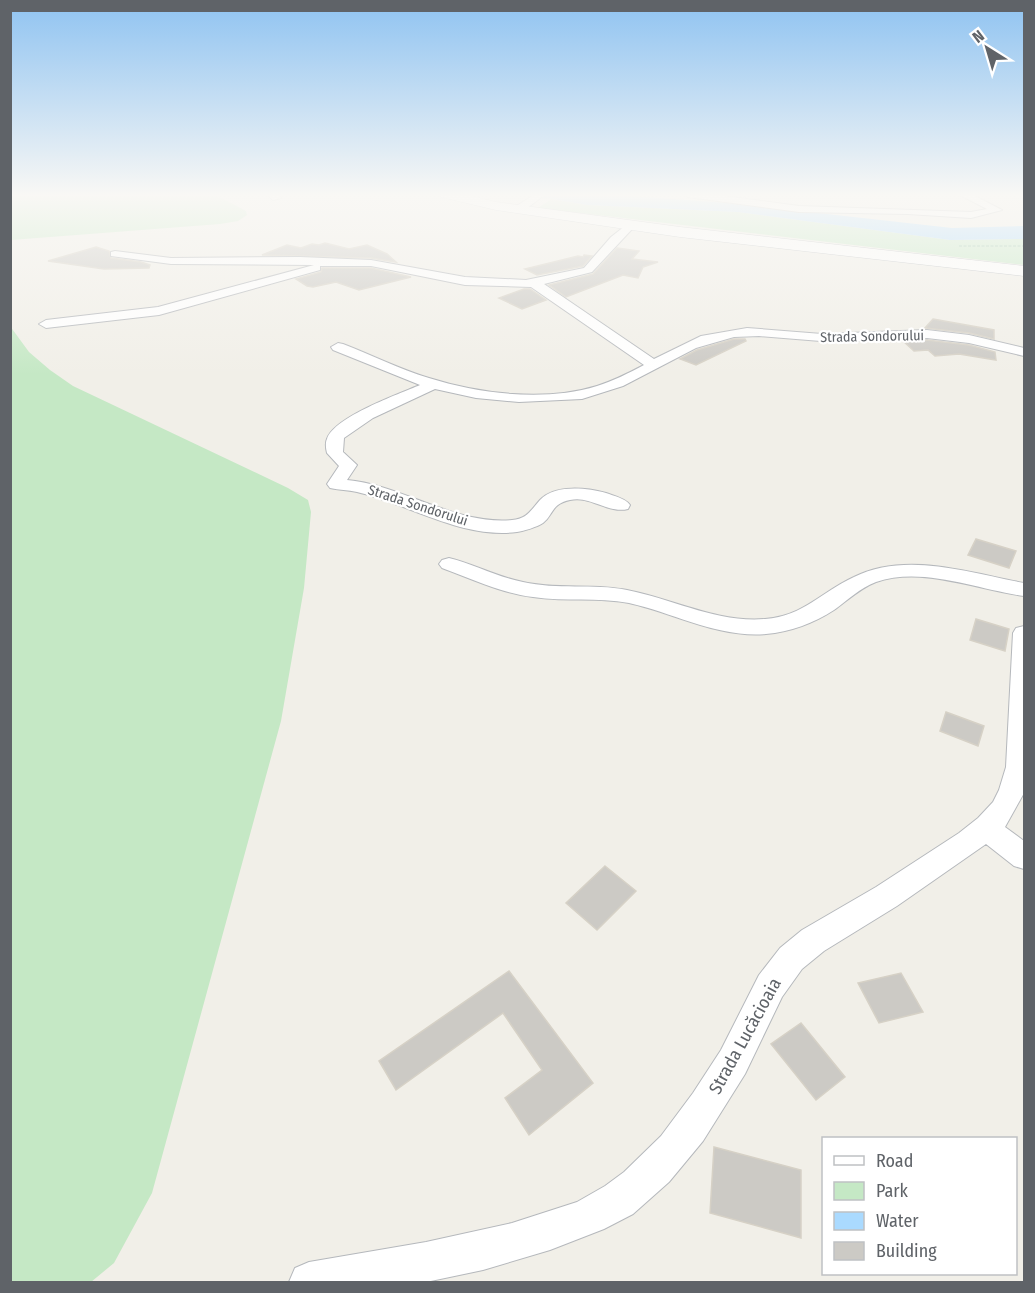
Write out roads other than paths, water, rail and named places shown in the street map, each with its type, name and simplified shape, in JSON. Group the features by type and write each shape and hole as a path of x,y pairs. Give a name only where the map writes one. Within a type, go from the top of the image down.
{"main road":[{"path":"874,254 1024,270"}],"street":[{"path":"118,254 171,261 300,260 380,264 480,283 534,283 588,270 602,254"},
{"path":"45,324 159,311 329,263"},
{"path":"534,283 560,304 597,324 653,365"},
{"name":"Strada Sondorului","path":"338,347 434,384 483,394 533,397 567,396 601,389 635,376 694,344 723,334 755,333 843,338 927,334 1024,352"},
{"name":"Strada Sondorului","path":"434,384 368,415 339,432 334,439 335,453 348,465 346,472 338,478 336,484 360,487 449,518 504,528 537,519 545,511 548,502 567,493 583,492 621,505"},
{"path":"449,564 523,589 624,595 669,606 714,622 757,628 794,622 810,615 854,584 867,578 892,572 926,573 1024,590"},
{"name":"Strada Lucăcioaia","path":"309,1282 482,1252 567,1226 592,1216 621,1199 646,1177 699,1117 745,1040 764,1000 783,968 816,940 987,829 1008,803 1015,789 1019,768 1024,633"},
{"path":"987,829 1024,857"}]}
